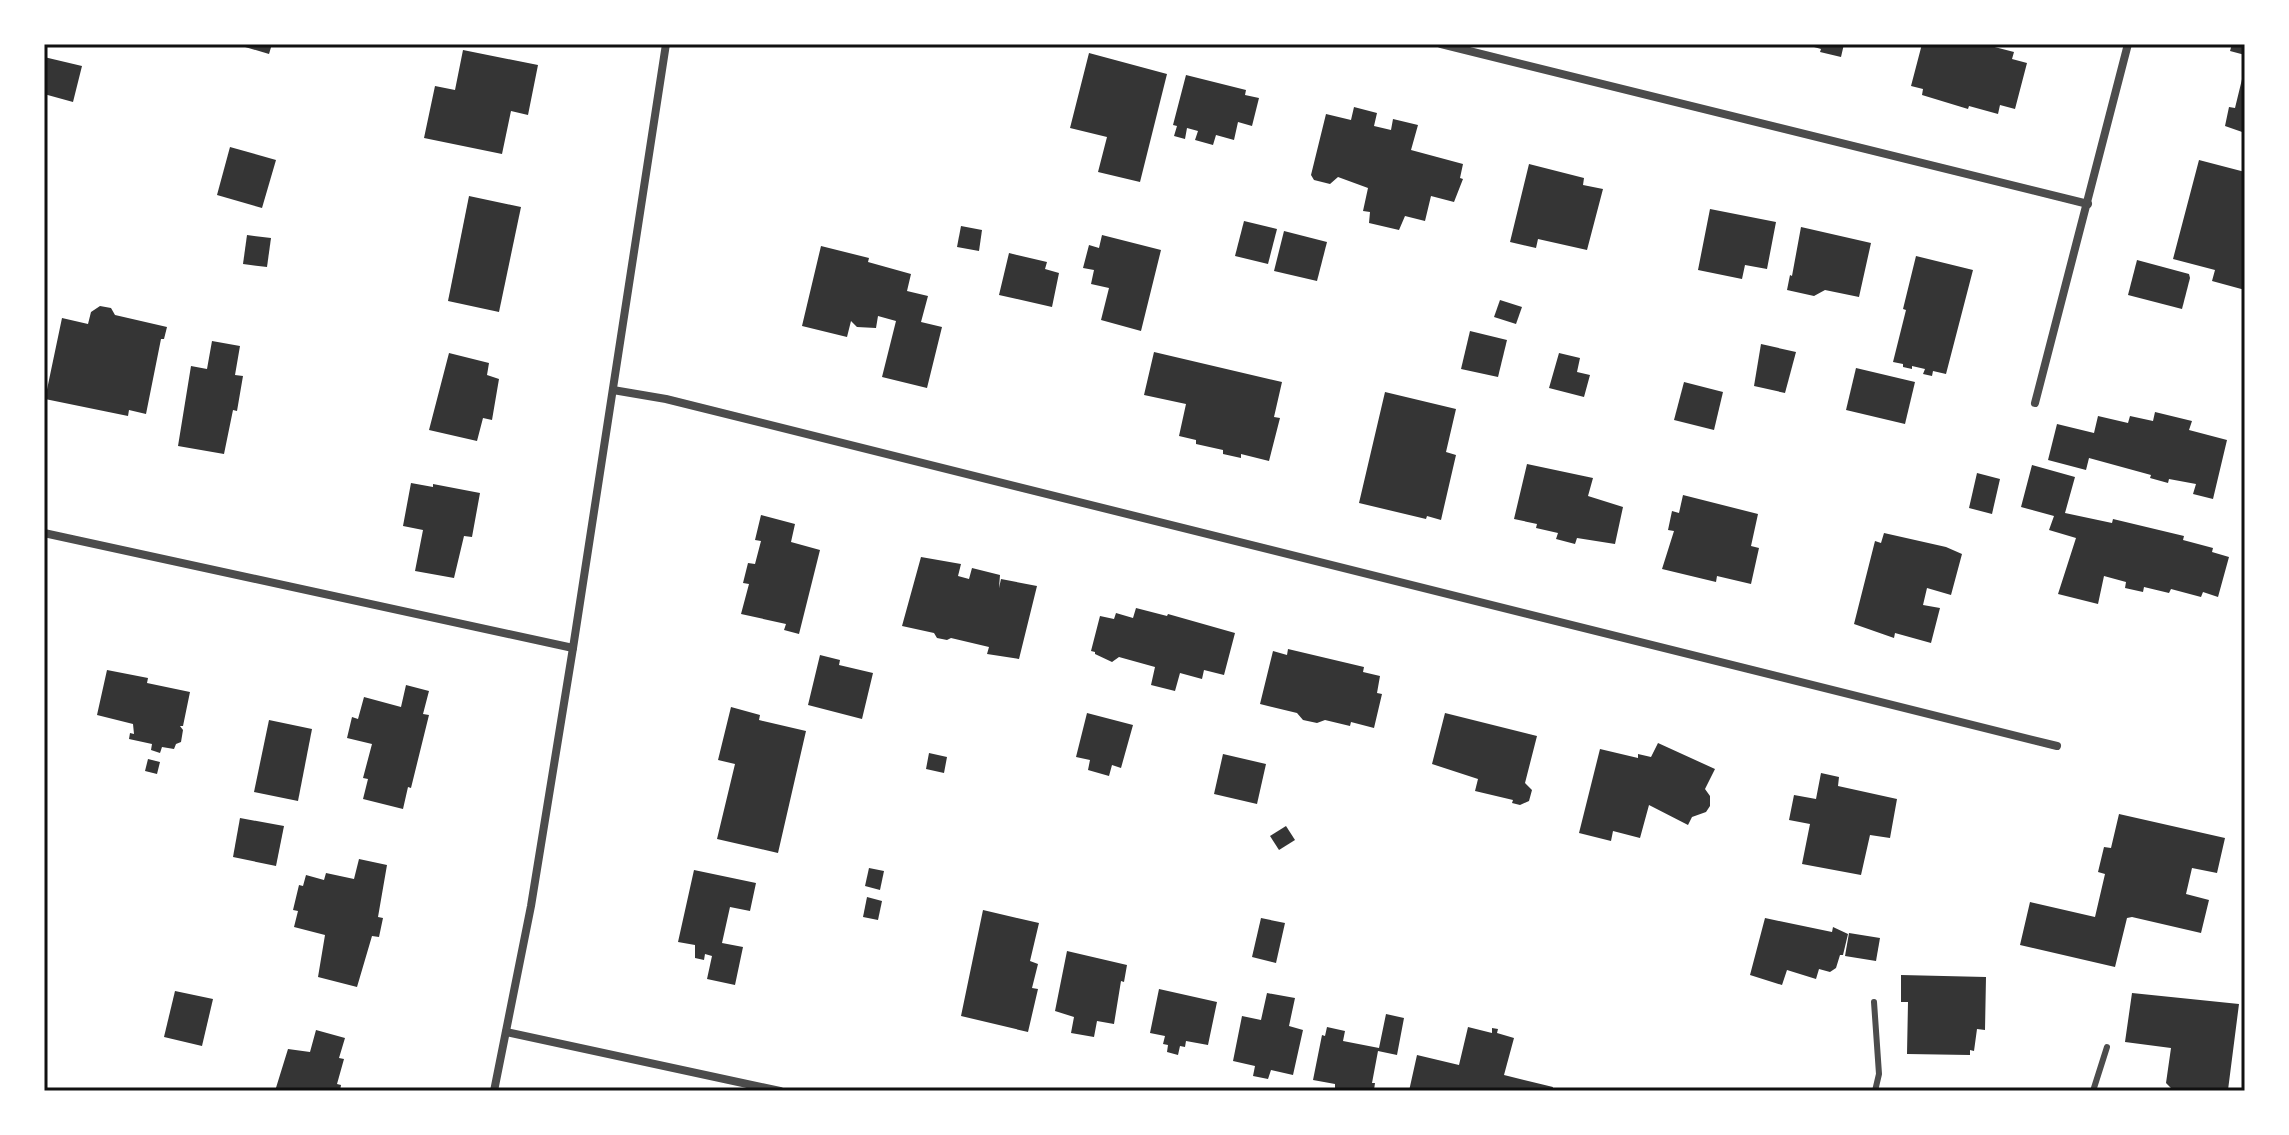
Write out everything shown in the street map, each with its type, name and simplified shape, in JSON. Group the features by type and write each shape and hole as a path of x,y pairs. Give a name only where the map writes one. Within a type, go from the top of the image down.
{"street":[{"path":"494,1091 531,906 666,44"},
{"path":"1441,44 2088,204"},
{"path":"2035,403 2128,44"},
{"path":"613,390 713,411 2057,746"},
{"path":"44,533 573,648"},
{"path":"506,1032 780,1091"}],"lane":[{"path":"1874,1002 1879,1074 1875,1091"},
{"path":"2093,1091 2107,1047"}],"building":[{"path":"235,44 272,44 269,54"},
{"path":"1844,44 1841,57 1807,45"},
{"path":"1922,44 1983,44 2014,52 2012,59 2027,63 2015,109 2000,105 1998,114 1969,106 1968,109 1922,95 1923,89 1911,86"},
{"path":"2232,44 2245,44 2245,55 2230,51"},
{"path":"463,50 538,65 528,115 511,111 502,154 424,138 435,86 455,90"},
{"path":"1089,53 1167,74 1140,182 1098,172 1107,137 1070,128"},
{"path":"44,57 82,66 73,102 44,94"},
{"path":"2244,71 2245,133 2225,126 2229,107 2235,108"},
{"path":"1186,75 1246,90 1245,95 1259,98 1252,126 1238,122 1234,140 1216,135 1213,145 1195,140 1198,131 1187,128 1185,139 1174,136 1177,126 1173,125"},
{"path":"1354,107 1377,113 1374,126 1391,130 1393,119 1418,125 1411,150 1463,164 1460,178 1463,179 1454,202 1431,196 1425,221 1405,216 1399,230 1369,223 1370,212 1363,211 1368,188 1338,177 1330,184 1314,180 1311,175 1326,114 1351,120"},
{"path":"230,147 276,160 262,208 217,195"},
{"path":"2199,160 2245,172 2245,290 2212,281 2215,270 2173,259"},
{"path":"1529,164 1584,178 1583,185 1603,189 1587,250 1538,239 1536,248 1510,242"},
{"path":"469,196 521,207 499,312 448,301"},
{"path":"1710,209 1776,222 1767,269 1745,265 1742,279 1698,270"},
{"path":"1244,221 1277,229 1268,264 1235,256"},
{"path":"961,226 982,230 979,251 957,247"},
{"path":"1801,227 1871,243 1859,297 1825,290 1814,296 1787,290"},
{"path":"1284,231 1327,242 1317,281 1274,271"},
{"path":"247,235 271,238 267,267 243,264"},
{"path":"1102,235 1161,250 1141,331 1101,320 1109,288 1091,284 1094,270 1083,268 1089,245 1099,248"},
{"path":"821,246 869,258 868,262 911,274 907,291 928,296 921,322 942,327 927,388 882,377 896,321 878,316 876,328 857,327 851,321 847,337 802,326"},
{"path":"1009,253 1047,262 1045,269 1059,273 1052,307 999,295"},
{"path":"1916,256 1973,270 1946,374 1933,371 1932,376 1923,374 1925,369 1912,366 1912,369 1893,362"},
{"path":"2137,260 2189,274 2182,309 2128,295"},
{"path":"1500,300 1522,307 1516,324 1494,317"},
{"path":"100,306 111,308 115,315 167,327 164,339 161,339 146,414 129,410 128,416 45,399 62,318 88,324 91,312"},
{"path":"1470,331 1507,340 1498,377 1461,369"},
{"path":"212,341 240,346 235,375 243,376 237,411 233,410 224,454 178,446 191,366 207,369"},
{"path":"1761,344 1796,352 1785,393 1754,386"},
{"path":"1154,352 1282,382 1274,417 1280,418 1269,461 1241,454 1241,458 1223,454 1223,450 1196,444 1196,440 1179,436 1186,404 1144,395"},
{"path":"449,353 489,363 487,375 499,379 492,420 483,418 477,441 429,430"},
{"path":"1559,353 1580,358 1577,372 1590,375 1584,397 1549,388"},
{"path":"1856,368 1915,382 1905,424 1846,410"},
{"path":"1684,382 1723,392 1714,430 1674,420"},
{"path":"1385,392 1456,409 1446,452 1456,455 1441,520 1359,503"},
{"path":"2155,412 2192,421 2189,430 2227,440 2213,499 2193,494 2196,484 2169,479 2168,483 2150,478 2151,475 2089,458 2086,470 2048,460 2057,424 2094,433 2098,416 2128,423 2130,416 2153,421"},
{"path":"1527,464 1593,478 1588,496 1623,507 1615,544 1577,538 1575,544 1556,539 1558,533 1536,528 1537,524 1514,519"},
{"path":"2032,465 2075,477 2065,513 2112,523 2113,519 2184,536 2183,540 2213,548 2212,552 2229,557 2218,597 2203,592 2201,597 2171,589 2169,593 2144,587 2143,592 2125,588 2126,582 2104,576 2098,604 2058,594 2076,538 2049,530 2054,516 2021,507"},
{"path":"1977,473 2000,479 1992,514 1969,508"},
{"path":"411,483 480,493 472,537 464,536 454,578 415,571 423,530 403,526"},
{"path":"1683,495 1758,514 1751,546 1759,548 1751,584 1717,576 1716,582 1662,569 1674,531 1668,530 1672,511 1679,513"},
{"path":"761,515 795,524 791,542 820,550 799,634 784,630 786,624 741,614 749,584 743,583 748,563 755,564 761,541 755,540"},
{"path":"1884,533 1946,547 1962,554 1951,595 1927,588 1923,605 1940,608 1931,643 1895,633 1894,638 1854,624 1875,541 1881,543"},
{"path":"921,557 961,564 958,576 969,579 972,568 1000,575 999,588 1001,579 1037,586 1019,659 987,654 989,647 937,638 934,633 902,626"},
{"path":"1136,608 1235,633 1224,675 1204,670 1202,679 1180,673 1175,691 1151,685 1155,667 1119,657 1112,662 1091,651 1100,616 1114,619 1116,613 1133,618"},
{"path":"1288,649 1364,667 1363,672 1380,676 1377,693 1382,694 1374,728 1351,722 1350,726 1325,720 1317,723 1303,720 1297,713 1260,704 1273,651 1287,655"},
{"path":"820,655 840,660 839,665 873,673 862,719 808,705"},
{"path":"107,670 148,678 147,683 190,692 183,726 180,726 183,730 181,742 174,749 162,747 160,753 151,750 152,744 129,739 130,733 134,734 133,724 97,715"},
{"path":"406,685 429,691 423,714 429,715 403,809 363,799 368,779 363,778 372,744 347,738 352,717 358,719 364,697 401,707"},
{"path":"731,707 760,715 759,720 806,731 778,853 717,839 735,764 718,760"},
{"path":"1087,713 1133,725 1121,768 1112,765 1109,776 1088,770 1090,760 1076,757"},
{"path":"1445,713 1537,736 1525,783 1532,790 1529,801 1520,805 1512,803 1513,800 1475,791 1478,779 1432,764"},
{"path":"269,720 312,729 298,801 254,792"},
{"path":"1658,743 1715,769 1705,789 1710,796 1710,806 1706,812 1692,817 1688,825 1649,805 1640,838 1613,831 1611,841 1579,833 1600,749 1638,758 1638,754 1651,757"},
{"path":"929,753 947,757 944,773 926,769"},
{"path":"1223,754 1266,764 1257,804 1214,794"},
{"path":"148,759 160,762 157,774 145,771"},
{"path":"1821,773 1839,777 1838,786 1897,799 1890,838 1870,835 1861,875 1802,864 1810,824 1789,820 1794,795 1816,799"},
{"path":"2119,814 2225,838 2217,873 2192,868 2186,894 2209,900 2201,933 2127,918 2115,967 2020,945 2030,902 2095,917 2105,874 2098,872 2104,847 2111,848"},
{"path":"240,818 284,826 276,866 233,857"},
{"path":"1286,826 1295,840 1279,850 1270,836"},
{"path":"359,859 387,865 378,917 383,918 379,937 372,936 357,987 318,977 325,935 294,927 298,911 293,910 299,885 303,886 306,875 324,880 326,873 354,879"},
{"path":"869,868 884,871 880,890 865,886"},
{"path":"694,870 756,883 750,911 730,907 722,943 743,947 735,985 707,979 712,956 705,954 704,960 695,958 695,945 678,942"},
{"path":"867,897 882,901 878,920 863,917"},
{"path":"983,910 1039,923 1030,961 1038,964 1032,988 1038,989 1028,1032 961,1016"},
{"path":"1261,918 1285,923 1276,963 1252,957"},
{"path":"1765,918 1832,932 1833,927 1848,934 1836,968 1830,972 1819,969 1816,979 1787,970 1782,985 1750,975"},
{"path":"1849,933 1880,938 1876,961 1845,956"},
{"path":"1067,951 1127,965 1124,982 1121,981 1114,1024 1097,1021 1094,1037 1071,1033 1074,1017 1055,1011"},
{"path":"1901,975 1986,977 1985,1030 1977,1029 1974,1051 1970,1050 1970,1055 1907,1054 1908,1002 1901,1002"},
{"path":"1159,989 1217,1002 1208,1045 1186,1041 1185,1047 1180,1046 1178,1055 1167,1052 1168,1045 1163,1044 1165,1036 1150,1033"},
{"path":"175,991 213,999 202,1046 164,1037"},
{"path":"1267,993 1295,998 1289,1026 1303,1030 1293,1075 1271,1070 1268,1079 1253,1076 1255,1066 1233,1061 1242,1016 1261,1020"},
{"path":"2132,993 2239,1004 2228,1090 2171,1088 2166,1083 2171,1048 2125,1042"},
{"path":"1386,1014 1404,1018 1397,1055 1378,1051 1372,1083 1375,1083 1374,1090 1335,1090 1335,1084 1313,1080 1322,1035 1325,1036 1327,1027 1345,1031 1343,1041 1379,1048"},
{"path":"1468,1027 1492,1033 1492,1028 1498,1029 1497,1033 1514,1038 1504,1075 1553,1087 1552,1091 1409,1091 1417,1055 1459,1065"},
{"path":"316,1030 345,1038 339,1058 344,1059 337,1084 341,1085 340,1091 275,1091 288,1049 310,1052"}]}
